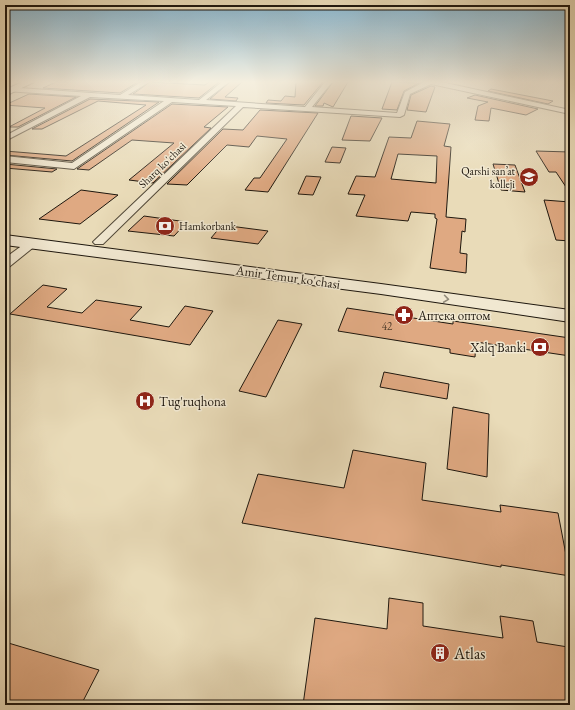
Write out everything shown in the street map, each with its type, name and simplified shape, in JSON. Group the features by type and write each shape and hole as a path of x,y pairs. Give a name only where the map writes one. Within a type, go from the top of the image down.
{"main road":[{"name":"Amir Temur ko'chasi","path":"5,230 570,302"},
{"name":"Amir Temur ko'chasi","path":"5,240 381,289 570,316"}],"street":[{"path":"5,138 49,115"},
{"path":"5,159 74,166 149,115"},
{"name":"Sharq ko'chasi","path":"99,242 230,115"},
{"path":"5,264 31,244"}],"building":[{"path":"31,115 41,115 18,127 9,127"},
{"path":"59,115 70,115 42,129 32,129"},
{"path":"130,115 140,115 72,161 5,155 5,151 66,156"},
{"path":"156,115 218,115 204,127 211,128 153,183 129,180 174,143 132,140 89,170 77,169"},
{"path":"256,115 317,115 268,192 245,190 254,178 260,178 287,139 257,136 249,147 227,145 187,185 167,184 223,129 243,130"},
{"path":"476,115 490,115 489,121 475,120"},
{"path":"351,116 382,118 370,141 342,140"},
{"path":"417,121 450,124 444,146 451,147 446,217 466,219 465,232 462,231 460,253 467,254 466,273 430,268 437,219 435,218 435,214 411,212 408,221 356,216 365,195 348,194 356,176 375,177 389,137 411,138","holes":["398,154 437,156 436,183 391,179"]},
{"path":"332,147 346,148 340,163 325,162"},
{"path":"536,151 570,152 570,193 556,172 549,172"},
{"path":"5,164 57,169 52,172 5,168"},
{"path":"493,164 515,165 525,192 501,190"},
{"path":"306,176 321,177 313,195 298,194"},
{"path":"81,190 118,195 80,224 39,219"},
{"path":"544,200 570,202 570,241 556,240"},
{"path":"144,216 187,222 174,236 128,231"},
{"path":"222,225 268,231 258,244 211,238"},
{"path":"43,285 67,289 47,307 82,313 96,300 142,307 130,320 169,327 185,306 213,311 190,345 10,314"},
{"path":"347,308 453,324 453,321 570,338 570,356 476,342 475,357 450,353 450,349 338,331"},
{"path":"278,320 302,324 266,397 239,391"},
{"path":"384,372 449,384 447,399 380,387"},
{"path":"453,407 489,414 487,477 447,469"},
{"path":"353,450 426,463 422,500 501,512 500,505 558,513 570,576 501,565 501,567 242,523 258,474 344,488"},
{"name":"Atlas","path":"389,598 423,603 423,626 503,638 500,616 533,621 537,642 568,647 570,658 570,705 303,705 315,618 387,629"},
{"path":"5,642 99,670 81,705 5,705"}],"place":[{"name":"Qarshi san’at kolleji","path":"529,177"},
{"name":"Hamkorbank","path":"165,226"},
{"name":"Аптека оптом","path":"404,315"},
{"name":"Xalq Banki","path":"540,347"},
{"name":"Tug'ruqhona","path":"145,401"},
{"name":"Atlas","path":"440,653"}]}
